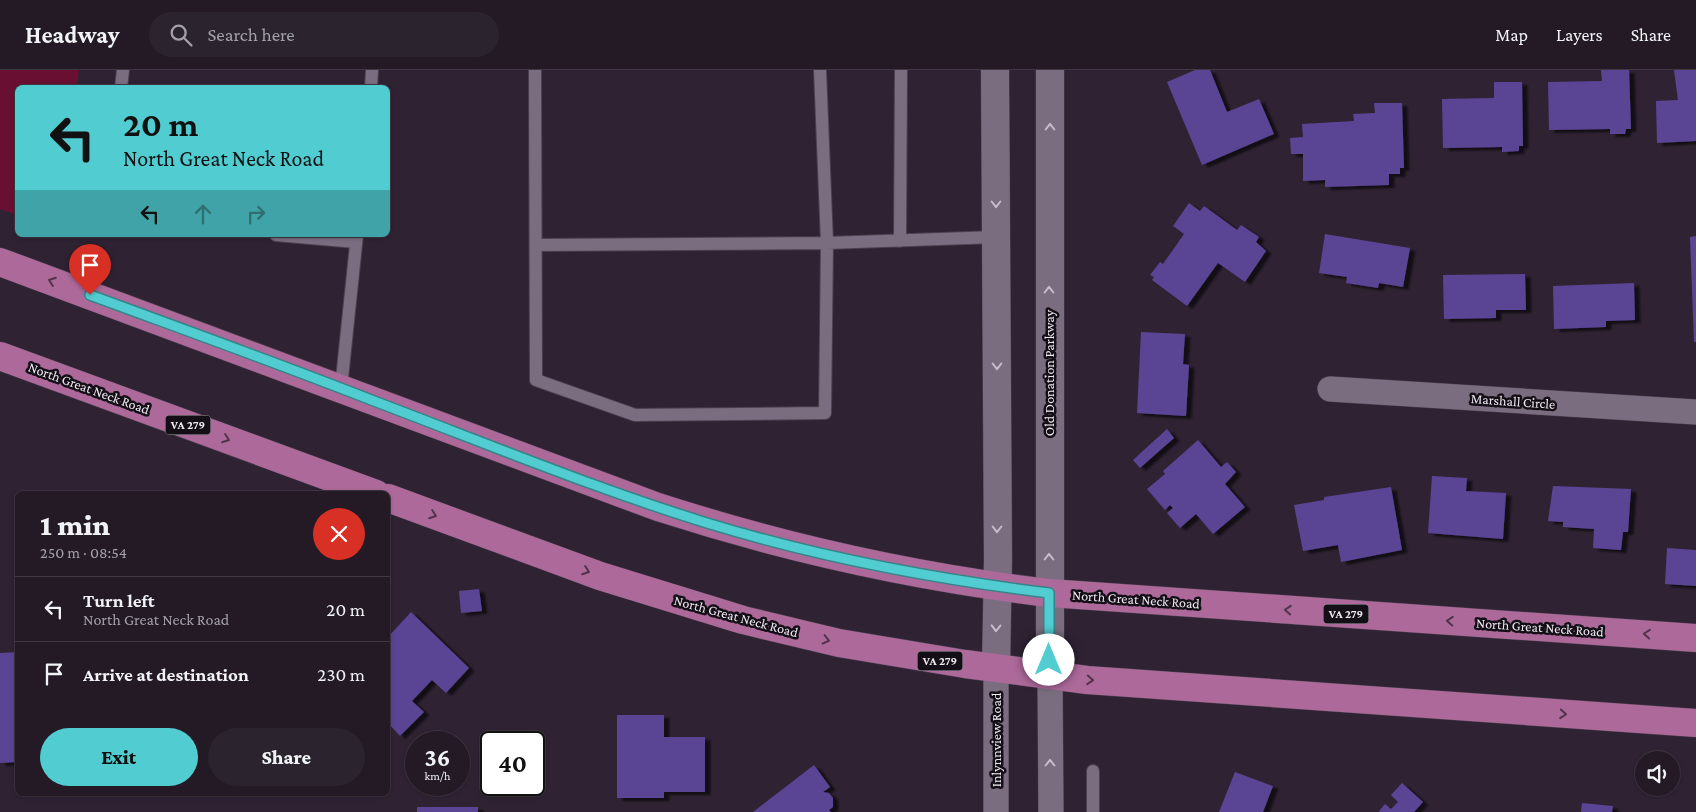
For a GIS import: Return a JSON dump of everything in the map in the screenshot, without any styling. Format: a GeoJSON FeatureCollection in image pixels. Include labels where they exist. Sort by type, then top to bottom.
{"type":"FeatureCollection","features":[{"type":"Feature","properties":{"kind":"main road","name":"North Great Neck Road"},"geometry":{"type":"LineString","coordinates":[[0,262],[607,489],[709,524],[866,563],[954,580],[1049,593],[1696,638]]}},
{"type":"Feature","properties":{"kind":"main road","name":"North Great Neck Road"},"geometry":{"type":"LineString","coordinates":[[0,356],[368,491]]}},
{"type":"Feature","properties":{"kind":"main road","name":"North Great Neck Road"},"geometry":{"type":"LineString","coordinates":[[390,499],[600,576],[743,620],[840,643],[1050,676],[1696,724]]}},
{"type":"Feature","properties":{"kind":"street"},"geometry":{"type":"LineString","coordinates":[[995,70],[996,669]]}},
{"type":"Feature","properties":{"kind":"street","name":"Old Donation Parkway"},"geometry":{"type":"LineString","coordinates":[[1050,70],[1050,676]]}},
{"type":"Feature","properties":{"kind":"street","name":"Marshall Circle"},"geometry":{"type":"LineString","coordinates":[[1330,390],[1696,412]]}},
{"type":"Feature","properties":{"kind":"street","name":"Inlynnview Road"},"geometry":{"type":"LineString","coordinates":[[996,669],[996,812]]}},
{"type":"Feature","properties":{"kind":"street"},"geometry":{"type":"LineString","coordinates":[[1050,676],[1050,812]]}},
{"type":"Feature","properties":{"kind":"lane"},"geometry":{"type":"LineString","coordinates":[[121,85],[123,70]]}},
{"type":"Feature","properties":{"kind":"lane"},"geometry":{"type":"LineString","coordinates":[[371,85],[372,70]]}},
{"type":"Feature","properties":{"kind":"lane"},"geometry":{"type":"LineString","coordinates":[[535,70],[536,380],[635,415],[825,413],[827,243],[820,70]]}},
{"type":"Feature","properties":{"kind":"lane"},"geometry":{"type":"LineString","coordinates":[[900,241],[901,70]]}},
{"type":"Feature","properties":{"kind":"lane"},"geometry":{"type":"LineString","coordinates":[[329,237],[356,238],[341,388]]}},
{"type":"Feature","properties":{"kind":"lane"},"geometry":{"type":"LineString","coordinates":[[536,245],[827,243],[996,237]]}},
{"type":"Feature","properties":{"kind":"lane"},"geometry":{"type":"LineString","coordinates":[[1093,771],[1093,812]]}},
{"type":"Feature","properties":{"kind":"shaded area"},"geometry":{"type":"Polygon","coordinates":[[[0,70],[79,70],[77,85],[15,85],[15,214],[0,209],[0,70]]]}},
{"type":"Feature","properties":{"kind":"building"},"geometry":{"type":"Polygon","coordinates":[[[1195,70],[1210,70],[1227,112],[1259,99],[1274,134],[1202,165],[1167,82],[1195,70]]]}},
{"type":"Feature","properties":{"kind":"building"},"geometry":{"type":"Polygon","coordinates":[[[1601,70],[1629,70],[1631,129],[1626,129],[1625,134],[1610,134],[1610,129],[1549,130],[1548,82],[1602,81],[1601,70]]]}},
{"type":"Feature","properties":{"kind":"building"},"geometry":{"type":"Polygon","coordinates":[[[1674,70],[1696,70],[1696,141],[1657,143],[1656,101],[1678,100],[1674,70]]]}},
{"type":"Feature","properties":{"kind":"building"},"geometry":{"type":"Polygon","coordinates":[[[1494,82],[1522,82],[1523,146],[1519,146],[1519,151],[1502,152],[1502,147],[1443,148],[1442,99],[1494,98],[1494,82]]]}},
{"type":"Feature","properties":{"kind":"building"},"geometry":{"type":"Polygon","coordinates":[[[1374,103],[1402,103],[1404,168],[1400,168],[1400,174],[1389,174],[1389,185],[1325,187],[1325,180],[1303,181],[1303,154],[1291,154],[1290,138],[1303,137],[1302,124],[1354,121],[1353,114],[1375,113],[1374,103]]]}},
{"type":"Feature","properties":{"kind":"building"},"geometry":{"type":"Polygon","coordinates":[[[1189,203],[1200,211],[1204,206],[1237,230],[1241,225],[1259,237],[1256,242],[1266,251],[1245,282],[1218,263],[1187,306],[1152,280],[1154,277],[1150,275],[1160,262],[1163,264],[1184,234],[1173,226],[1189,203]]]}},
{"type":"Feature","properties":{"kind":"building"},"geometry":{"type":"Polygon","coordinates":[[[1325,234],[1410,248],[1403,287],[1379,283],[1378,288],[1346,283],[1347,277],[1319,273],[1325,234]]]}},
{"type":"Feature","properties":{"kind":"building"},"geometry":{"type":"Polygon","coordinates":[[[1696,236],[1696,342],[1694,342],[1690,237],[1696,236]]]}},
{"type":"Feature","properties":{"kind":"building"},"geometry":{"type":"Polygon","coordinates":[[[1525,274],[1526,310],[1496,310],[1496,318],[1444,319],[1443,275],[1525,274]]]}},
{"type":"Feature","properties":{"kind":"building"},"geometry":{"type":"Polygon","coordinates":[[[1634,283],[1635,320],[1606,321],[1606,327],[1554,329],[1553,286],[1634,283]]]}},
{"type":"Feature","properties":{"kind":"building"},"geometry":{"type":"Polygon","coordinates":[[[1141,332],[1185,334],[1183,364],[1189,365],[1186,416],[1137,413],[1141,332]]]}},
{"type":"Feature","properties":{"kind":"building"},"geometry":{"type":"Polygon","coordinates":[[[1167,429],[1174,438],[1140,468],[1133,460],[1167,429]]]}},
{"type":"Feature","properties":{"kind":"building"},"geometry":{"type":"Polygon","coordinates":[[[1198,440],[1221,467],[1227,462],[1236,472],[1225,484],[1245,507],[1213,534],[1196,514],[1180,528],[1167,513],[1173,508],[1170,505],[1165,510],[1147,489],[1165,474],[1163,471],[1198,440]]]}},
{"type":"Feature","properties":{"kind":"building"},"geometry":{"type":"Polygon","coordinates":[[[1432,476],[1467,478],[1466,491],[1506,493],[1503,539],[1428,533],[1432,476]]]}},
{"type":"Feature","properties":{"kind":"building"},"geometry":{"type":"Polygon","coordinates":[[[1553,486],[1631,489],[1628,532],[1623,532],[1621,550],[1593,548],[1594,529],[1563,527],[1563,522],[1548,521],[1553,486]]]}},
{"type":"Feature","properties":{"kind":"building"},"geometry":{"type":"Polygon","coordinates":[[[1391,487],[1402,550],[1341,562],[1338,545],[1303,551],[1294,505],[1324,500],[1324,497],[1391,487]]]}},
{"type":"Feature","properties":{"kind":"building"},"geometry":{"type":"Polygon","coordinates":[[[1667,548],[1696,550],[1696,586],[1665,584],[1667,548]]]}},
{"type":"Feature","properties":{"kind":"building"},"geometry":{"type":"Polygon","coordinates":[[[479,589],[482,611],[461,613],[459,591],[479,589]]]}},
{"type":"Feature","properties":{"kind":"building"},"geometry":{"type":"Polygon","coordinates":[[[411,612],[469,668],[446,693],[432,680],[412,701],[424,712],[400,736],[390,725],[390,635],[411,612]]]}},
{"type":"Feature","properties":{"kind":"building"},"geometry":{"type":"Polygon","coordinates":[[[15,652],[15,762],[0,763],[0,653],[15,652]]]}},
{"type":"Feature","properties":{"kind":"building"},"geometry":{"type":"Polygon","coordinates":[[[617,715],[664,715],[664,737],[705,737],[705,792],[664,792],[664,798],[617,798],[617,715]]]}},
{"type":"Feature","properties":{"kind":"building"},"geometry":{"type":"Polygon","coordinates":[[[814,765],[830,787],[823,792],[829,793],[833,798],[833,807],[829,810],[831,812],[753,812],[814,765]]]}},
{"type":"Feature","properties":{"kind":"building"},"geometry":{"type":"Polygon","coordinates":[[[1235,772],[1273,786],[1263,812],[1219,812],[1235,772]]]}},
{"type":"Feature","properties":{"kind":"building"},"geometry":{"type":"Polygon","coordinates":[[[1402,783],[1423,802],[1414,812],[1380,812],[1385,804],[1391,809],[1398,802],[1391,795],[1402,783]]]}},
{"type":"Feature","properties":{"kind":"building"},"geometry":{"type":"Polygon","coordinates":[[[1582,803],[1613,806],[1612,812],[1581,812],[1582,803]]]}},
{"type":"Feature","properties":{"kind":"building"},"geometry":{"type":"Polygon","coordinates":[[[417,807],[478,807],[478,812],[417,812],[417,807]]]}},
{"type":"Feature","properties":{"kind":"route"},"geometry":{"type":"LineString","coordinates":[[90,295],[607,489],[709,524],[866,563],[954,580],[1049,593],[1049,660]]}}]}
